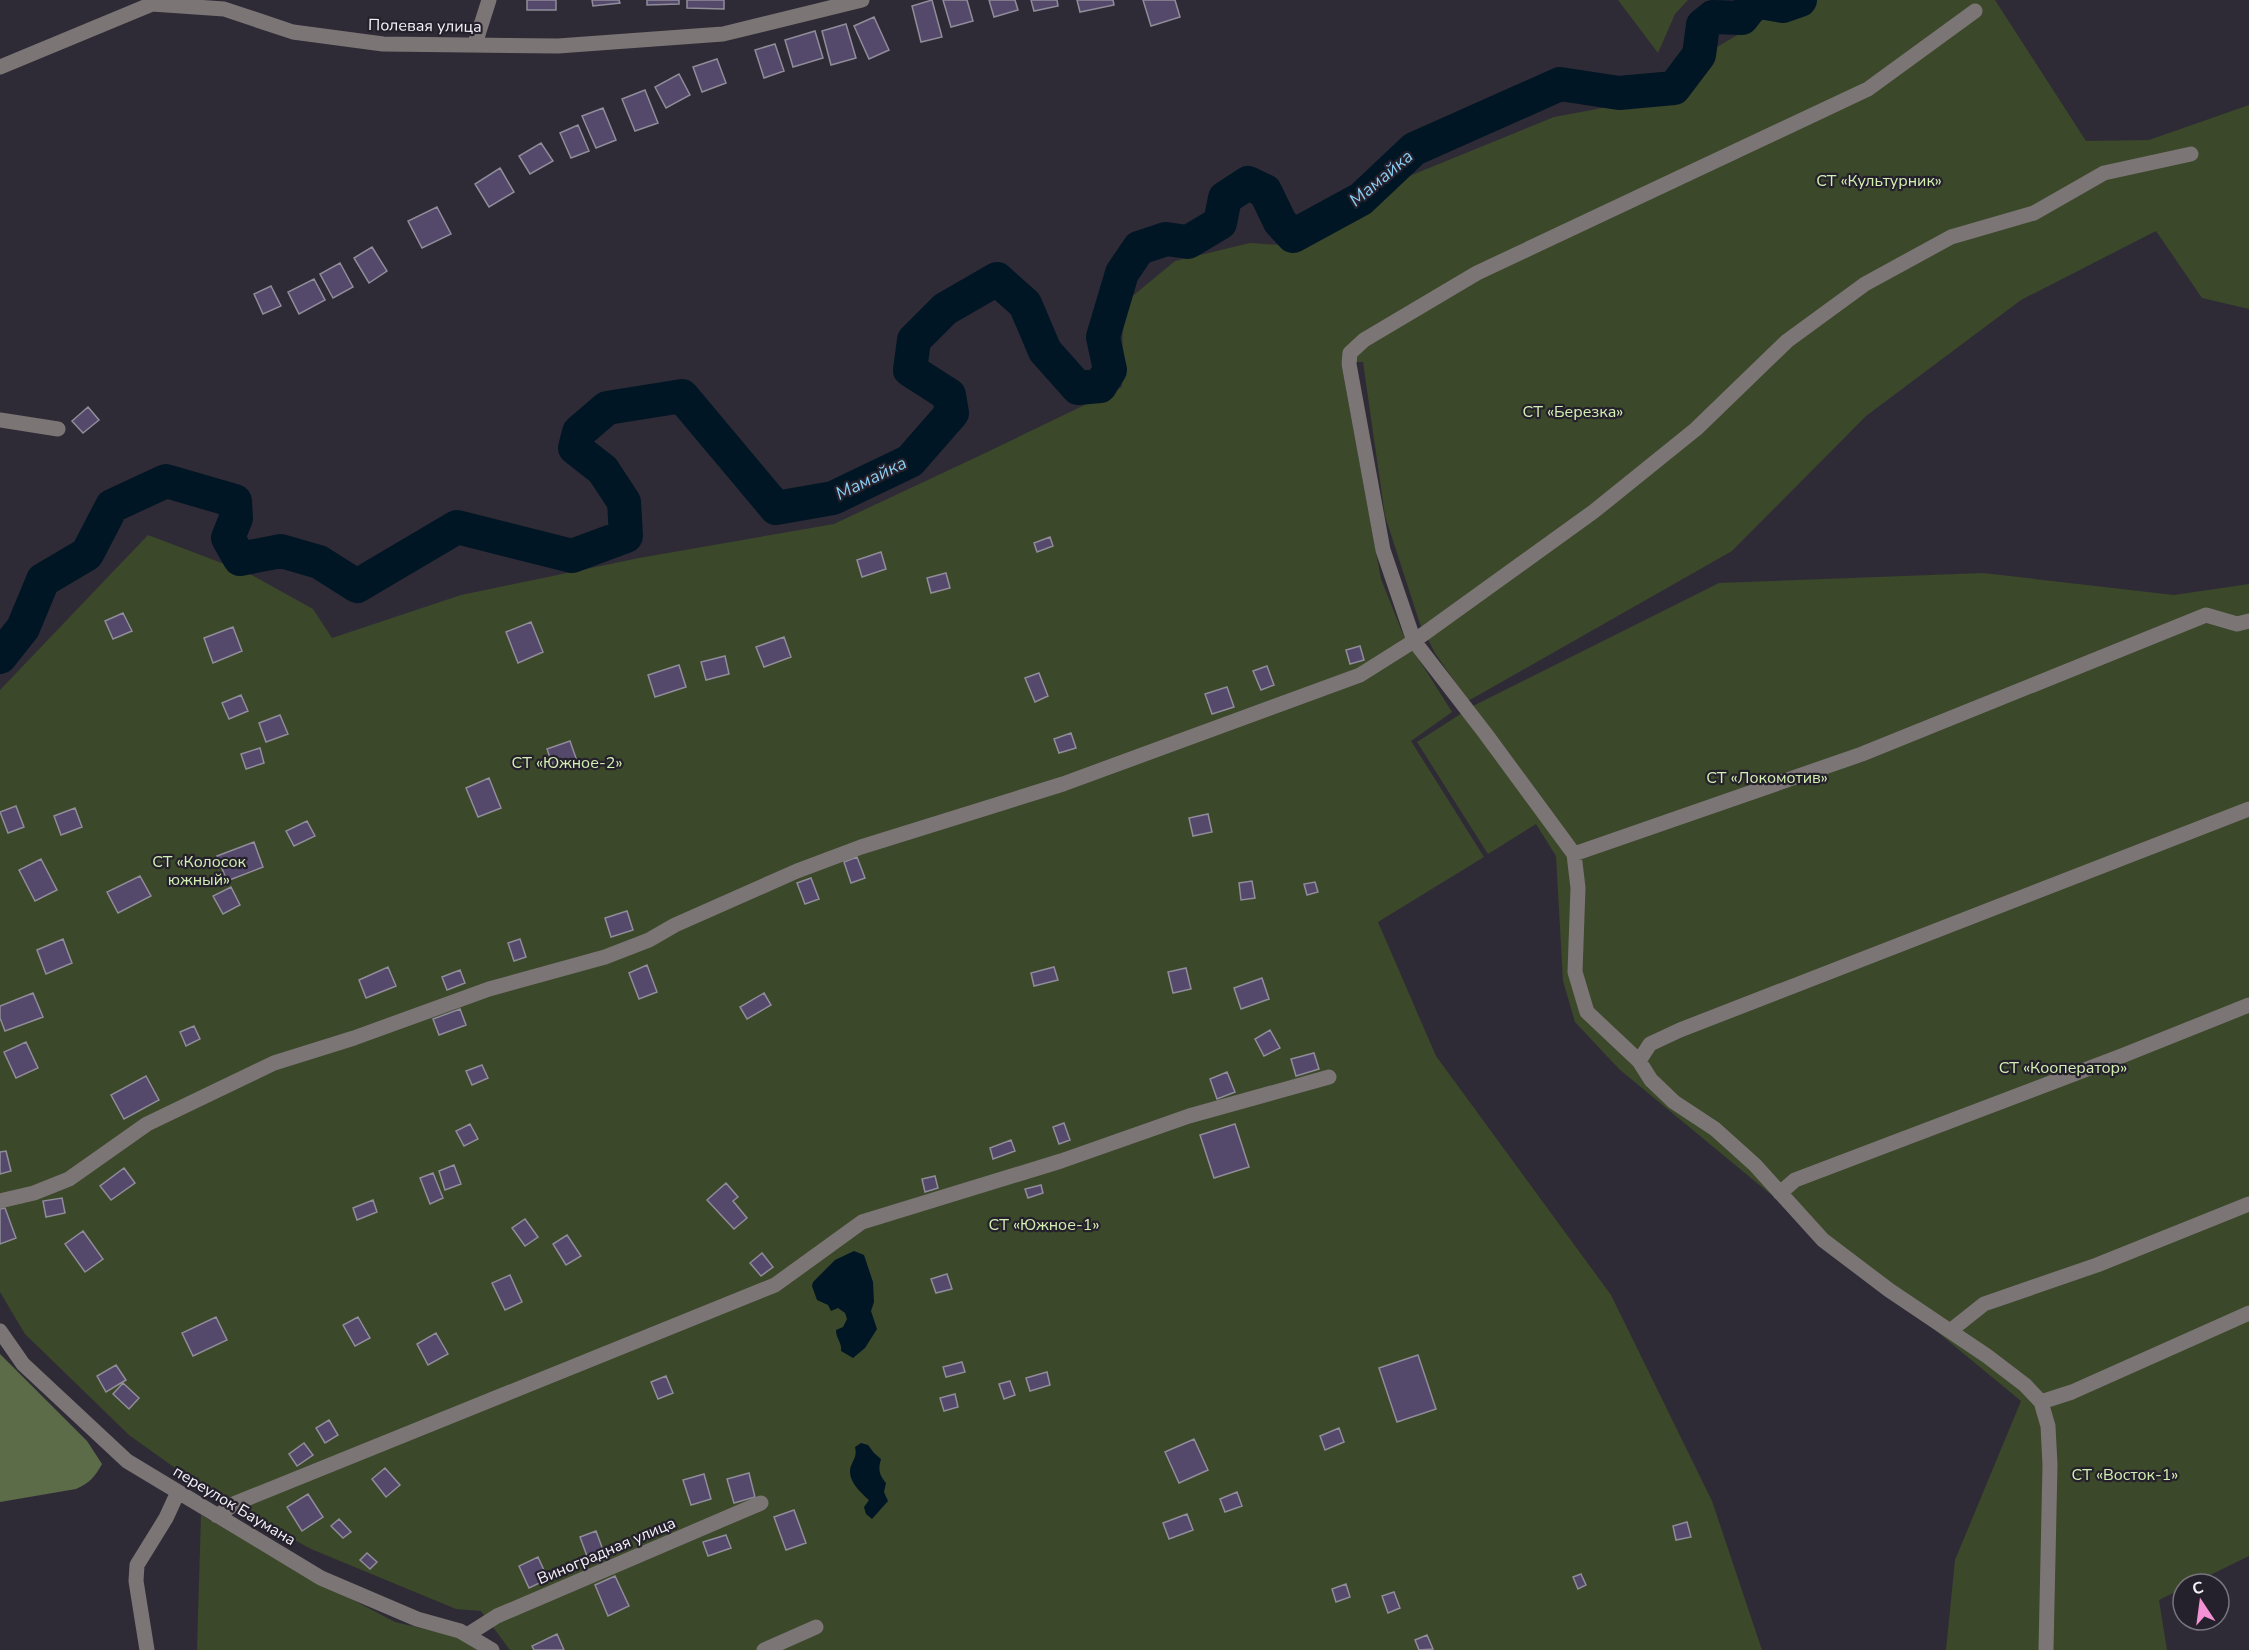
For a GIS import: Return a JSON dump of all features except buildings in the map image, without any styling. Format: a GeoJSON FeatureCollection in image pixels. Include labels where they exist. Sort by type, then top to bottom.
{"type":"FeatureCollection","features":[{"type":"Feature","properties":{"kind":"street"},"geometry":{"type":"LineString","coordinates":[[475,44],[489,0]]}},
{"type":"Feature","properties":{"kind":"street","name":"Полевая улица"},"geometry":{"type":"LineString","coordinates":[[0,67],[152,2],[220,4],[293,32],[382,44],[558,46],[723,34],[862,0]]}},
{"type":"Feature","properties":{"kind":"street"},"geometry":{"type":"LineString","coordinates":[[1975,11],[1868,89],[1477,273],[1364,340],[1350,353],[1349,364],[1383,550],[1414,641],[1574,854],[1578,888],[1575,972],[1587,1012],[1639,1062],[1652,1080],[1674,1102],[1715,1129],[1755,1165],[1823,1240],[1889,1290],[2025,1385],[2042,1402],[2048,1426],[2050,1465],[2046,1650]]}},
{"type":"Feature","properties":{"kind":"street"},"geometry":{"type":"LineString","coordinates":[[0,1201],[34,1193],[69,1179],[147,1124],[274,1064],[354,1038],[489,989],[605,957],[649,940],[675,925],[819,863],[861,847],[1063,784],[1360,675],[1414,641],[1593,512],[1696,429],[1787,341],[1865,284],[1951,237],[2034,213],[2104,172],[2191,154]]}},
{"type":"Feature","properties":{"kind":"street"},"geometry":{"type":"LineString","coordinates":[[0,420],[58,429]]}},
{"type":"Feature","properties":{"kind":"street"},"geometry":{"type":"LineString","coordinates":[[1574,854],[1862,754],[2206,615],[2237,624],[2249,621]]}},
{"type":"Feature","properties":{"kind":"street"},"geometry":{"type":"LineString","coordinates":[[1639,1062],[1650,1044],[1680,1030],[2249,808]]}},
{"type":"Feature","properties":{"kind":"street"},"geometry":{"type":"LineString","coordinates":[[1780,1192],[1795,1180],[2249,1005]]}},
{"type":"Feature","properties":{"kind":"street"},"geometry":{"type":"LineString","coordinates":[[217,1516],[236,1503],[775,1285],[862,1222],[1061,1161],[1189,1116],[1329,1077]]}},
{"type":"Feature","properties":{"kind":"street"},"geometry":{"type":"LineString","coordinates":[[1950,1331],[1984,1304],[2097,1265],[2249,1204]]}},
{"type":"Feature","properties":{"kind":"street"},"geometry":{"type":"LineString","coordinates":[[2042,1402],[2072,1392],[2249,1313]]}},
{"type":"Feature","properties":{"kind":"street","name":"переулок Баумана"},"geometry":{"type":"LineString","coordinates":[[0,1331],[23,1364],[127,1461],[321,1578],[417,1619],[467,1635],[492,1650]]}},
{"type":"Feature","properties":{"kind":"street"},"geometry":{"type":"LineString","coordinates":[[147,1650],[136,1581],[137,1565],[166,1518],[178,1492]]}},
{"type":"Feature","properties":{"kind":"street","name":"Виноградная улица"},"geometry":{"type":"LineString","coordinates":[[467,1635],[497,1616],[761,1503]]}},
{"type":"Feature","properties":{"kind":"street"},"geometry":{"type":"LineString","coordinates":[[764,1650],[816,1627]]}},
{"type":"Feature","properties":{"kind":"green space"},"geometry":{"type":"Polygon","coordinates":[[[1618,0],[1688,0],[1675,14],[1658,53],[1618,0]]]}},
{"type":"Feature","properties":{"kind":"green space"},"geometry":{"type":"Polygon","coordinates":[[[1797,0],[1995,0],[2086,141],[2149,140],[2249,105],[2249,309],[2202,298],[2156,231],[2021,300],[1866,416],[1732,551],[1468,701],[1435,653],[1420,624],[1385,516],[1363,362],[1341,362],[1381,579],[1403,634],[1452,712],[1411,741],[1484,857],[1378,922],[1436,1056],[1611,1295],[1712,1501],[1762,1650],[510,1650],[481,1611],[456,1609],[311,1549],[214,1496],[129,1435],[25,1334],[0,1292],[0,690],[148,535],[248,573],[313,609],[332,638],[461,595],[639,558],[834,524],[1122,387],[1123,304],[1175,261],[1250,243],[1297,246],[1402,179],[1554,117],[1672,95],[1717,47],[1797,0]]]}},
{"type":"Feature","properties":{"kind":"green space"},"geometry":{"type":"Polygon","coordinates":[[[1983,573],[2174,595],[2249,584],[2249,1556],[2216,1572],[2171,1572],[2171,1594],[2159,1600],[2167,1650],[1946,1650],[1955,1560],[2021,1401],[1619,1069],[1575,1022],[1563,981],[1556,856],[1536,824],[1488,854],[1417,742],[1473,706],[1719,583],[1983,573]]]}},
{"type":"Feature","properties":{"kind":"green space"},"geometry":{"type":"Polygon","coordinates":[[[0,1354],[87,1441],[102,1464],[85,1484],[76,1489],[0,1502],[0,1354]]]}},
{"type":"Feature","properties":{"kind":"green space"},"geometry":{"type":"Polygon","coordinates":[[[201,1515],[294,1569],[395,1622],[458,1637],[477,1650],[197,1650],[201,1515]]]}},
{"type":"Feature","properties":{"kind":"water"},"geometry":{"type":"Polygon","coordinates":[[[854,1251],[864,1255],[873,1282],[874,1302],[871,1311],[877,1329],[865,1348],[853,1358],[841,1351],[836,1333],[836,1330],[843,1327],[847,1319],[845,1313],[838,1308],[831,1311],[828,1305],[817,1300],[812,1286],[813,1282],[835,1260],[854,1251]]]}},
{"type":"Feature","properties":{"kind":"water"},"geometry":{"type":"Polygon","coordinates":[[[861,1443],[868,1445],[881,1459],[880,1472],[886,1483],[884,1492],[888,1501],[872,1519],[866,1514],[864,1507],[869,1500],[850,1476],[855,1447],[861,1443]]]}},
{"type":"Feature","properties":{"kind":"waterway","name":"Мамайка"},"geometry":{"type":"LineString","coordinates":[[0,657],[23,628],[43,580],[87,554],[112,506],[166,481],[235,501],[236,518],[228,538],[240,559],[281,551],[319,562],[357,586],[457,527],[572,556],[626,536],[624,502],[603,470],[575,448],[579,432],[607,408],[682,396],[776,508],[833,498],[910,461],[952,413],[949,395],[910,370],[914,340],[945,309],[997,279],[1025,304],[1045,351],[1078,388],[1100,386],[1110,370],[1103,337],[1122,273],[1139,248],[1166,239],[1188,242],[1220,223],[1225,198],[1248,183],[1265,191],[1280,222],[1293,236],[1361,199],[1414,149],[1560,84],[1619,93],[1674,88],[1699,55],[1703,25],[1713,17],[1742,18],[1755,1],[1783,6],[1800,0]]}},
{"type":"Feature","properties":{"kind":"park label","name":"СТ «Культурник»"},"geometry":{"type":"Point","coordinates":[1879,180]}},
{"type":"Feature","properties":{"kind":"park label","name":"СТ «Березка»"},"geometry":{"type":"Point","coordinates":[1573,411]}},
{"type":"Feature","properties":{"kind":"park label","name":"СТ «Южное-2»"},"geometry":{"type":"Point","coordinates":[567,762]}},
{"type":"Feature","properties":{"kind":"park label","name":"СТ «Локомотив»"},"geometry":{"type":"Point","coordinates":[1767,777]}},
{"type":"Feature","properties":{"kind":"park label","name":"СТ «Колосок южный»"},"geometry":{"type":"Point","coordinates":[199,870]}},
{"type":"Feature","properties":{"kind":"park label","name":"СТ «Кооператор»"},"geometry":{"type":"Point","coordinates":[2063,1067]}},
{"type":"Feature","properties":{"kind":"park label","name":"СТ «Южное-1»"},"geometry":{"type":"Point","coordinates":[1044,1224]}},
{"type":"Feature","properties":{"kind":"park label","name":"СТ «Восток-1»"},"geometry":{"type":"Point","coordinates":[2125,1474]}}]}
